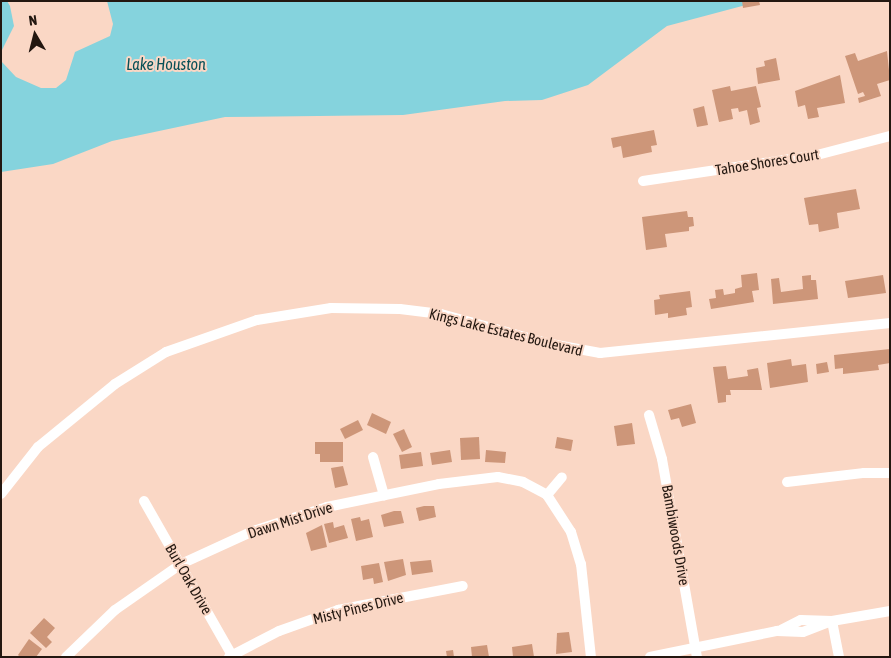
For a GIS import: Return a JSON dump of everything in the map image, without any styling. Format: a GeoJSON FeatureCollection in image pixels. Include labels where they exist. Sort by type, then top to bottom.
{"type":"FeatureCollection","features":[{"type":"Feature","properties":{"kind":"street","name":"Tahoe Shores Court"},"geometry":{"type":"LineString","coordinates":[[643,181],[817,155],[890,136]]}},
{"type":"Feature","properties":{"kind":"street","name":"Kings Lake Estates Boulevard"},"geometry":{"type":"LineString","coordinates":[[1,494],[38,448],[114,384],[166,352],[257,320],[331,308],[400,309],[450,316],[551,344],[600,353],[890,323]]}},
{"type":"Feature","properties":{"kind":"street","name":"Bambiwoods Drive"},"geometry":{"type":"LineString","coordinates":[[649,415],[662,459],[696,652]]}},
{"type":"Feature","properties":{"kind":"street"},"geometry":{"type":"LineString","coordinates":[[373,457],[384,495]]}},
{"type":"Feature","properties":{"kind":"street"},"geometry":{"type":"LineString","coordinates":[[787,482],[864,473],[890,473]]}},
{"type":"Feature","properties":{"kind":"street","name":"Dawn Mist Drive"},"geometry":{"type":"LineString","coordinates":[[66,657],[115,610],[181,564],[276,522],[384,495],[498,477],[523,482],[547,495]]}},
{"type":"Feature","properties":{"kind":"street"},"geometry":{"type":"LineString","coordinates":[[562,477],[547,495],[576,546],[584,582],[591,657]]}},
{"type":"Feature","properties":{"kind":"street","name":"Burl Oak Drive"},"geometry":{"type":"LineString","coordinates":[[144,502],[181,564],[231,656]]}},
{"type":"Feature","properties":{"kind":"street","name":"Misty Pines Drive"},"geometry":{"type":"LineString","coordinates":[[231,656],[279,631],[338,610],[463,586]]}},
{"type":"Feature","properties":{"kind":"street"},"geometry":{"type":"LineString","coordinates":[[650,657],[696,652],[777,631],[803,632],[832,621],[890,611]]}},
{"type":"Feature","properties":{"kind":"street"},"geometry":{"type":"LineString","coordinates":[[832,621],[839,657]]}},
{"type":"Feature","properties":{"kind":"water"},"geometry":{"type":"Polygon","coordinates":[[[1,1],[7,1],[10,6],[14,26],[1,52],[1,1]]]}},
{"type":"Feature","properties":{"kind":"water","name":"Lake Houston"},"geometry":{"type":"Polygon","coordinates":[[[107,1],[761,1],[667,26],[588,85],[542,100],[505,101],[403,115],[225,117],[112,141],[53,164],[1,172],[1,61],[16,77],[41,88],[56,88],[66,80],[75,52],[110,36],[113,24],[107,1]]]}},
{"type":"Feature","properties":{"kind":"building"},"geometry":{"type":"Polygon","coordinates":[[[742,1],[759,1],[760,5],[743,8],[742,1]]]}},
{"type":"Feature","properties":{"kind":"building"},"geometry":{"type":"Polygon","coordinates":[[[887,51],[890,80],[877,84],[881,96],[859,103],[858,98],[865,96],[863,92],[858,94],[845,56],[855,53],[858,61],[887,51]]]}},
{"type":"Feature","properties":{"kind":"building"},"geometry":{"type":"Polygon","coordinates":[[[776,58],[780,80],[758,84],[756,68],[765,66],[764,61],[776,58]]]}},
{"type":"Feature","properties":{"kind":"building"},"geometry":{"type":"Polygon","coordinates":[[[840,75],[845,103],[817,108],[819,117],[808,119],[805,105],[798,107],[795,91],[840,75]]]}},
{"type":"Feature","properties":{"kind":"building"},"geometry":{"type":"Polygon","coordinates":[[[730,86],[731,91],[756,86],[761,107],[757,108],[760,122],[750,125],[747,110],[739,112],[738,108],[731,109],[733,119],[719,122],[712,90],[730,86]]]}},
{"type":"Feature","properties":{"kind":"building"},"geometry":{"type":"Polygon","coordinates":[[[704,106],[708,125],[697,127],[693,109],[704,106]]]}},
{"type":"Feature","properties":{"kind":"building"},"geometry":{"type":"Polygon","coordinates":[[[654,130],[657,145],[651,146],[652,152],[623,158],[621,146],[613,148],[611,138],[654,130]]]}},
{"type":"Feature","properties":{"kind":"building"},"geometry":{"type":"Polygon","coordinates":[[[856,189],[860,209],[837,213],[839,228],[819,232],[818,224],[809,225],[804,198],[856,189]]]}},
{"type":"Feature","properties":{"kind":"building"},"geometry":{"type":"Polygon","coordinates":[[[687,211],[688,217],[693,217],[694,226],[689,227],[689,231],[665,234],[667,247],[646,250],[642,217],[687,211]]]}},
{"type":"Feature","properties":{"kind":"building"},"geometry":{"type":"Polygon","coordinates":[[[757,273],[759,290],[752,291],[754,302],[711,309],[709,299],[716,298],[715,290],[723,289],[724,295],[735,293],[735,289],[742,287],[741,275],[757,273]]]}},
{"type":"Feature","properties":{"kind":"building"},"geometry":{"type":"Polygon","coordinates":[[[811,275],[811,280],[816,280],[818,299],[773,304],[771,279],[779,278],[781,292],[803,289],[802,276],[811,275]]]}},
{"type":"Feature","properties":{"kind":"building"},"geometry":{"type":"Polygon","coordinates":[[[883,275],[886,293],[848,298],[845,281],[883,275]]]}},
{"type":"Feature","properties":{"kind":"building"},"geometry":{"type":"Polygon","coordinates":[[[690,291],[692,307],[686,308],[687,315],[668,318],[668,313],[655,315],[654,300],[660,299],[659,295],[690,291]]]}},
{"type":"Feature","properties":{"kind":"building"},"geometry":{"type":"Polygon","coordinates":[[[890,349],[890,363],[878,365],[879,370],[843,374],[843,368],[835,369],[834,355],[890,349]]]}},
{"type":"Feature","properties":{"kind":"building"},"geometry":{"type":"Polygon","coordinates":[[[791,359],[792,366],[806,364],[808,382],[770,388],[767,363],[791,359]]]}},
{"type":"Feature","properties":{"kind":"building"},"geometry":{"type":"Polygon","coordinates":[[[827,362],[829,372],[817,374],[816,364],[827,362]]]}},
{"type":"Feature","properties":{"kind":"building"},"geometry":{"type":"Polygon","coordinates":[[[726,366],[728,379],[748,376],[747,370],[758,368],[762,390],[730,390],[731,395],[726,395],[726,402],[718,403],[713,367],[726,366]]]}},
{"type":"Feature","properties":{"kind":"building"},"geometry":{"type":"Polygon","coordinates":[[[691,404],[696,423],[682,427],[679,418],[671,420],[668,410],[691,404]]]}},
{"type":"Feature","properties":{"kind":"building"},"geometry":{"type":"Polygon","coordinates":[[[372,413],[391,422],[386,434],[367,425],[372,413]]]}},
{"type":"Feature","properties":{"kind":"building"},"geometry":{"type":"Polygon","coordinates":[[[358,420],[363,430],[345,439],[340,429],[358,420]]]}},
{"type":"Feature","properties":{"kind":"building"},"geometry":{"type":"Polygon","coordinates":[[[632,423],[635,444],[617,446],[614,426],[632,423]]]}},
{"type":"Feature","properties":{"kind":"building"},"geometry":{"type":"Polygon","coordinates":[[[404,429],[412,447],[402,452],[393,434],[404,429]]]}},
{"type":"Feature","properties":{"kind":"building"},"geometry":{"type":"Polygon","coordinates":[[[479,437],[480,459],[461,460],[460,438],[479,437]]]}},
{"type":"Feature","properties":{"kind":"building"},"geometry":{"type":"Polygon","coordinates":[[[557,437],[573,440],[571,451],[555,448],[557,437]]]}},
{"type":"Feature","properties":{"kind":"building"},"geometry":{"type":"Polygon","coordinates":[[[315,442],[343,442],[343,462],[320,462],[320,454],[315,454],[315,442]]]}},
{"type":"Feature","properties":{"kind":"building"},"geometry":{"type":"Polygon","coordinates":[[[450,450],[452,462],[432,465],[430,453],[450,450]]]}},
{"type":"Feature","properties":{"kind":"building"},"geometry":{"type":"Polygon","coordinates":[[[486,450],[506,452],[505,463],[485,462],[486,450]]]}},
{"type":"Feature","properties":{"kind":"building"},"geometry":{"type":"Polygon","coordinates":[[[421,452],[423,466],[401,469],[399,455],[421,452]]]}},
{"type":"Feature","properties":{"kind":"building"},"geometry":{"type":"Polygon","coordinates":[[[343,466],[348,485],[335,488],[331,468],[343,466]]]}},
{"type":"Feature","properties":{"kind":"building"},"geometry":{"type":"Polygon","coordinates":[[[434,506],[436,517],[419,521],[416,508],[434,506]]]}},
{"type":"Feature","properties":{"kind":"building"},"geometry":{"type":"Polygon","coordinates":[[[401,511],[404,523],[384,527],[381,515],[401,511]]]}},
{"type":"Feature","properties":{"kind":"building"},"geometry":{"type":"Polygon","coordinates":[[[360,517],[361,521],[369,519],[373,537],[356,541],[351,519],[360,517]]]}},
{"type":"Feature","properties":{"kind":"building"},"geometry":{"type":"Polygon","coordinates":[[[333,522],[334,528],[344,525],[348,538],[329,543],[324,524],[333,522]]]}},
{"type":"Feature","properties":{"kind":"building"},"geometry":{"type":"Polygon","coordinates":[[[322,525],[327,547],[311,551],[306,533],[322,525]]]}},
{"type":"Feature","properties":{"kind":"building"},"geometry":{"type":"Polygon","coordinates":[[[403,559],[406,575],[388,581],[384,562],[403,559]]]}},
{"type":"Feature","properties":{"kind":"building"},"geometry":{"type":"Polygon","coordinates":[[[431,560],[433,572],[412,575],[410,562],[431,560]]]}},
{"type":"Feature","properties":{"kind":"building"},"geometry":{"type":"Polygon","coordinates":[[[379,563],[383,582],[374,584],[373,578],[363,580],[361,566],[379,563]]]}},
{"type":"Feature","properties":{"kind":"building"},"geometry":{"type":"Polygon","coordinates":[[[44,618],[55,628],[47,637],[52,642],[46,648],[30,633],[44,618]]]}},
{"type":"Feature","properties":{"kind":"building"},"geometry":{"type":"Polygon","coordinates":[[[569,632],[572,652],[556,654],[557,633],[569,632]]]}},
{"type":"Feature","properties":{"kind":"building"},"geometry":{"type":"Polygon","coordinates":[[[29,639],[42,649],[36,657],[20,657],[18,655],[29,639]]]}},
{"type":"Feature","properties":{"kind":"building"},"geometry":{"type":"Polygon","coordinates":[[[532,644],[534,657],[513,657],[512,647],[532,644]]]}},
{"type":"Feature","properties":{"kind":"building"},"geometry":{"type":"Polygon","coordinates":[[[487,645],[489,657],[472,657],[471,647],[487,645]]]}},
{"type":"Feature","properties":{"kind":"building"},"geometry":{"type":"Polygon","coordinates":[[[453,650],[454,657],[447,657],[446,651],[453,650]]]}}]}
